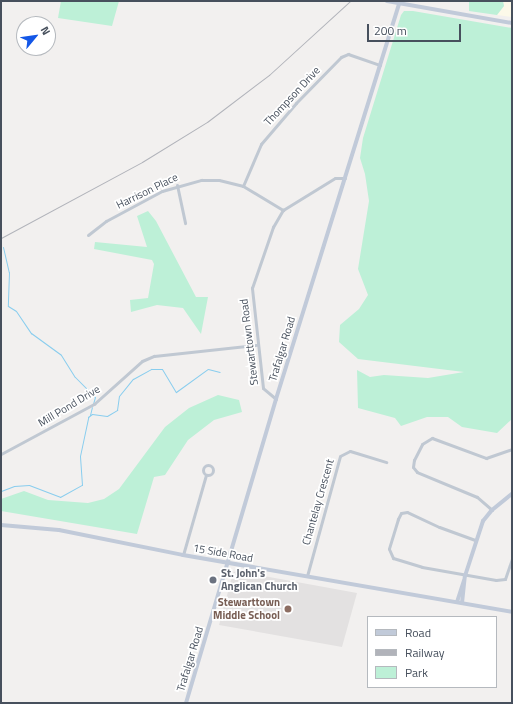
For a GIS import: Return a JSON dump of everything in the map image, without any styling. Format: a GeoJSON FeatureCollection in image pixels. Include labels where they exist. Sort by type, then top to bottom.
{"type":"FeatureCollection","features":[{"type":"Feature","properties":{"kind":"main road"},"geometry":{"type":"LineString","coordinates":[[387,1],[400,2],[512,23]]}},
{"type":"Feature","properties":{"kind":"main road","name":"Trafalgar Road"},"geometry":{"type":"LineString","coordinates":[[186,703],[229,563],[276,398],[400,2]]}},
{"type":"Feature","properties":{"kind":"main road"},"geometry":{"type":"LineString","coordinates":[[462,603],[465,576],[475,540],[492,510],[512,494]]}},
{"type":"Feature","properties":{"kind":"main road","name":"15 Side Road"},"geometry":{"type":"LineString","coordinates":[[1,525],[59,530],[183,555],[512,612]]}},
{"type":"Feature","properties":{"kind":"main road"},"geometry":{"type":"LineString","coordinates":[[457,602],[464,581]]}},
{"type":"Feature","properties":{"kind":"street","name":"Thompson Drive"},"geometry":{"type":"LineString","coordinates":[[244,186],[261,144],[296,103],[341,57],[348,54],[380,65]]}},
{"type":"Feature","properties":{"kind":"street"},"geometry":{"type":"LineString","coordinates":[[283,210],[335,178],[345,178]]}},
{"type":"Feature","properties":{"kind":"street","name":"Harrison Place"},"geometry":{"type":"LineString","coordinates":[[88,235],[106,221],[177,185],[201,180],[219,180],[244,186],[283,210]]}},
{"type":"Feature","properties":{"kind":"street"},"geometry":{"type":"LineString","coordinates":[[177,185],[185,223]]}},
{"type":"Feature","properties":{"kind":"street","name":"Stewarttown Road"},"geometry":{"type":"LineString","coordinates":[[276,398],[263,388],[256,345],[252,288],[268,240],[283,210]]}},
{"type":"Feature","properties":{"kind":"street","name":"Mill Pond Drive"},"geometry":{"type":"LineString","coordinates":[[1,454],[94,404],[142,361],[154,356],[256,345]]}},
{"type":"Feature","properties":{"kind":"street"},"geometry":{"type":"LineString","coordinates":[[492,510],[475,496],[451,488],[415,470],[414,460],[422,444],[432,438],[486,458],[512,449]]}},
{"type":"Feature","properties":{"kind":"street","name":"Chantelay Crescent"},"geometry":{"type":"LineString","coordinates":[[307,576],[340,456],[350,451],[386,462]]}},
{"type":"Feature","properties":{"kind":"street"},"geometry":{"type":"LineString","coordinates":[[183,555],[206,475]]}},
{"type":"Feature","properties":{"kind":"street"},"geometry":{"type":"LineString","coordinates":[[475,540],[439,527],[407,512],[401,513],[398,519],[389,549],[393,558],[465,576],[505,579],[512,559]]}},
{"type":"Feature","properties":{"kind":"shaded area"},"geometry":{"type":"Polygon","coordinates":[[[503,1],[512,1],[512,17],[497,15],[504,6],[503,1]]]}},
{"type":"Feature","properties":{"kind":"shaded area","name":"Stewarttown Middle School"},"geometry":{"type":"Polygon","coordinates":[[[236,571],[357,593],[342,647],[219,625],[233,573],[236,571]]]}},
{"type":"Feature","properties":{"kind":"green space"},"geometry":{"type":"Polygon","coordinates":[[[61,1],[119,1],[112,26],[58,18],[61,1]]]}},
{"type":"Feature","properties":{"kind":"green space"},"geometry":{"type":"Polygon","coordinates":[[[469,1],[503,1],[504,6],[497,15],[469,11],[469,1]]]}},
{"type":"Feature","properties":{"kind":"green space"},"geometry":{"type":"Polygon","coordinates":[[[404,11],[413,11],[512,28],[512,419],[497,433],[462,427],[448,417],[427,417],[401,426],[395,418],[358,408],[357,370],[370,377],[384,375],[428,378],[464,372],[358,359],[339,342],[340,325],[359,309],[368,295],[358,269],[369,201],[365,174],[360,158],[363,138],[401,15],[404,11]]]}},
{"type":"Feature","properties":{"kind":"green space"},"geometry":{"type":"Polygon","coordinates":[[[148,211],[156,221],[196,297],[208,297],[201,334],[183,308],[157,305],[131,312],[130,300],[148,298],[154,264],[152,260],[94,249],[95,242],[147,247],[137,216],[148,211]]]}},
{"type":"Feature","properties":{"kind":"green space"},"geometry":{"type":"Polygon","coordinates":[[[218,395],[239,400],[242,412],[214,420],[188,440],[165,475],[154,477],[137,534],[1,511],[1,499],[24,491],[48,500],[88,503],[104,499],[119,489],[165,427],[189,408],[218,395]]]}},
{"type":"Feature","properties":{"kind":"waterway"},"geometry":{"type":"LineString","coordinates":[[3,247],[9,272],[8,306],[16,311],[31,333],[61,355],[75,377],[95,397],[93,404]]}},
{"type":"Feature","properties":{"kind":"waterway"},"geometry":{"type":"LineString","coordinates":[[1,491],[14,486],[29,485],[60,497],[82,485],[80,456],[88,417],[92,414],[107,416],[117,410],[119,396],[133,379],[151,369],[162,369],[176,392],[208,369],[220,372]]}},
{"type":"Feature","properties":{"kind":"waterway"},"geometry":{"type":"LineString","coordinates":[[90,415],[92,407]]}},
{"type":"Feature","properties":{"kind":"railway"},"geometry":{"type":"LineString","coordinates":[[1,238],[142,162],[207,122],[269,75],[350,1]]}},
{"type":"Feature","properties":{"kind":"place","name":"St. John's Anglican Church"},"geometry":{"type":"Point","coordinates":[213,580]}},
{"type":"Feature","properties":{"kind":"place","name":"Stewarttown Middle School"},"geometry":{"type":"Point","coordinates":[288,609]}}]}
